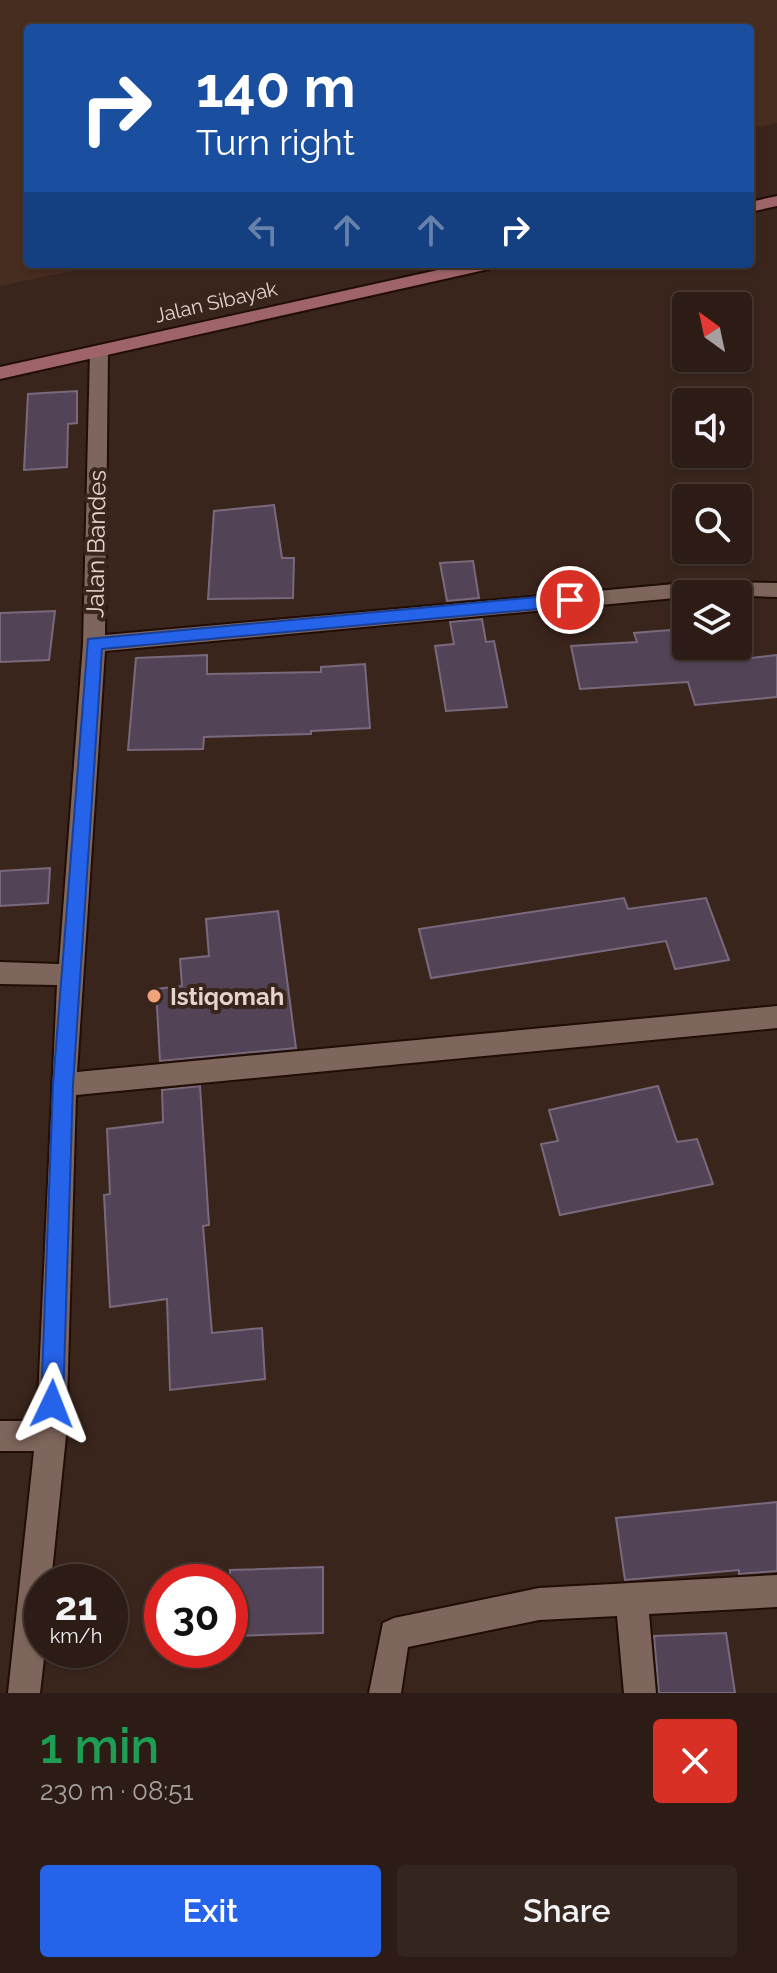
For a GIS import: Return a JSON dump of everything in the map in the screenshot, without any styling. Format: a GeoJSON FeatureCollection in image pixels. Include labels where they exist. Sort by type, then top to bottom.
{"type":"FeatureCollection","features":[{"type":"Feature","properties":{"kind":"street"},"geometry":{"type":"LineString","coordinates":[[754,206],[777,201]]}},
{"type":"Feature","properties":{"kind":"street","name":"Jalan Sibayak"},"geometry":{"type":"LineString","coordinates":[[0,373],[471,268]]}},
{"type":"Feature","properties":{"kind":"street","name":"Jalan Bandes"},"geometry":{"type":"LineString","coordinates":[[24,1693],[51,1436],[63,1085],[94,644],[99,351]]}},
{"type":"Feature","properties":{"kind":"street"},"geometry":{"type":"LineString","coordinates":[[94,644],[697,589],[777,590]]}},
{"type":"Feature","properties":{"kind":"street"},"geometry":{"type":"LineString","coordinates":[[0,973],[73,975]]}},
{"type":"Feature","properties":{"kind":"street"},"geometry":{"type":"LineString","coordinates":[[63,1085],[777,1017]]}},
{"type":"Feature","properties":{"kind":"street"},"geometry":{"type":"LineString","coordinates":[[0,1436],[51,1436]]}},
{"type":"Feature","properties":{"kind":"street"},"geometry":{"type":"LineString","coordinates":[[385,1693],[394,1634],[539,1604],[777,1591]]}},
{"type":"Feature","properties":{"kind":"street"},"geometry":{"type":"LineString","coordinates":[[632,1599],[640,1693]]}},
{"type":"Feature","properties":{"kind":"shaded area"},"geometry":{"type":"Polygon","coordinates":[[[0,0],[777,0],[777,123],[754,128],[754,24],[24,24],[24,268],[87,268],[0,286],[0,0]]]}},
{"type":"Feature","properties":{"kind":"building"},"geometry":{"type":"Polygon","coordinates":[[[77,391],[77,423],[68,424],[67,467],[24,470],[28,394],[77,391]]]}},
{"type":"Feature","properties":{"kind":"building"},"geometry":{"type":"Polygon","coordinates":[[[274,505],[282,558],[294,558],[293,598],[208,599],[214,511],[274,505]]]}},
{"type":"Feature","properties":{"kind":"building"},"geometry":{"type":"Polygon","coordinates":[[[473,561],[479,598],[447,601],[440,563],[473,561]]]}},
{"type":"Feature","properties":{"kind":"building"},"geometry":{"type":"Polygon","coordinates":[[[55,611],[49,660],[0,662],[0,613],[55,611]]]}},
{"type":"Feature","properties":{"kind":"building"},"geometry":{"type":"Polygon","coordinates":[[[482,619],[486,642],[494,641],[507,707],[446,711],[435,646],[454,644],[450,622],[482,619]]]}},
{"type":"Feature","properties":{"kind":"building"},"geometry":{"type":"Polygon","coordinates":[[[670,630],[672,660],[752,660],[777,655],[777,697],[695,705],[688,682],[580,689],[571,646],[637,642],[634,633],[670,630]]]}},
{"type":"Feature","properties":{"kind":"building"},"geometry":{"type":"Polygon","coordinates":[[[207,655],[207,674],[321,672],[321,667],[365,664],[370,728],[311,731],[311,734],[204,737],[203,749],[128,750],[136,658],[207,655]]]}},
{"type":"Feature","properties":{"kind":"building"},"geometry":{"type":"Polygon","coordinates":[[[50,868],[48,903],[0,906],[0,871],[50,868]]]}},
{"type":"Feature","properties":{"kind":"building"},"geometry":{"type":"Polygon","coordinates":[[[624,898],[628,909],[706,898],[729,960],[675,969],[666,941],[431,978],[419,929],[624,898]]]}},
{"type":"Feature","properties":{"kind":"building"},"geometry":{"type":"Polygon","coordinates":[[[278,911],[296,1048],[160,1061],[156,989],[182,986],[180,959],[209,956],[206,919],[278,911]]]}},
{"type":"Feature","properties":{"kind":"building"},"geometry":{"type":"Polygon","coordinates":[[[200,1086],[209,1225],[203,1226],[212,1333],[262,1328],[265,1379],[170,1390],[167,1299],[110,1307],[104,1195],[110,1194],[107,1129],[163,1122],[162,1090],[200,1086]]]}},
{"type":"Feature","properties":{"kind":"building"},"geometry":{"type":"Polygon","coordinates":[[[658,1086],[677,1142],[697,1139],[713,1184],[560,1215],[541,1144],[558,1141],[549,1110],[658,1086]]]}},
{"type":"Feature","properties":{"kind":"building"},"geometry":{"type":"Polygon","coordinates":[[[777,1502],[777,1571],[739,1574],[739,1570],[625,1580],[616,1518],[777,1502]]]}},
{"type":"Feature","properties":{"kind":"building"},"geometry":{"type":"Polygon","coordinates":[[[323,1567],[323,1633],[248,1635],[248,1569],[323,1567]]]}},
{"type":"Feature","properties":{"kind":"building"},"geometry":{"type":"Polygon","coordinates":[[[726,1633],[735,1693],[659,1693],[654,1636],[726,1633]]]}},
{"type":"Feature","properties":{"kind":"place","name":"Istiqomah"},"geometry":{"type":"Point","coordinates":[154,996]}},
{"type":"Feature","properties":{"kind":"route"},"geometry":{"type":"LineString","coordinates":[[52,1404],[63,1085],[94,644],[570,600]]}}]}
